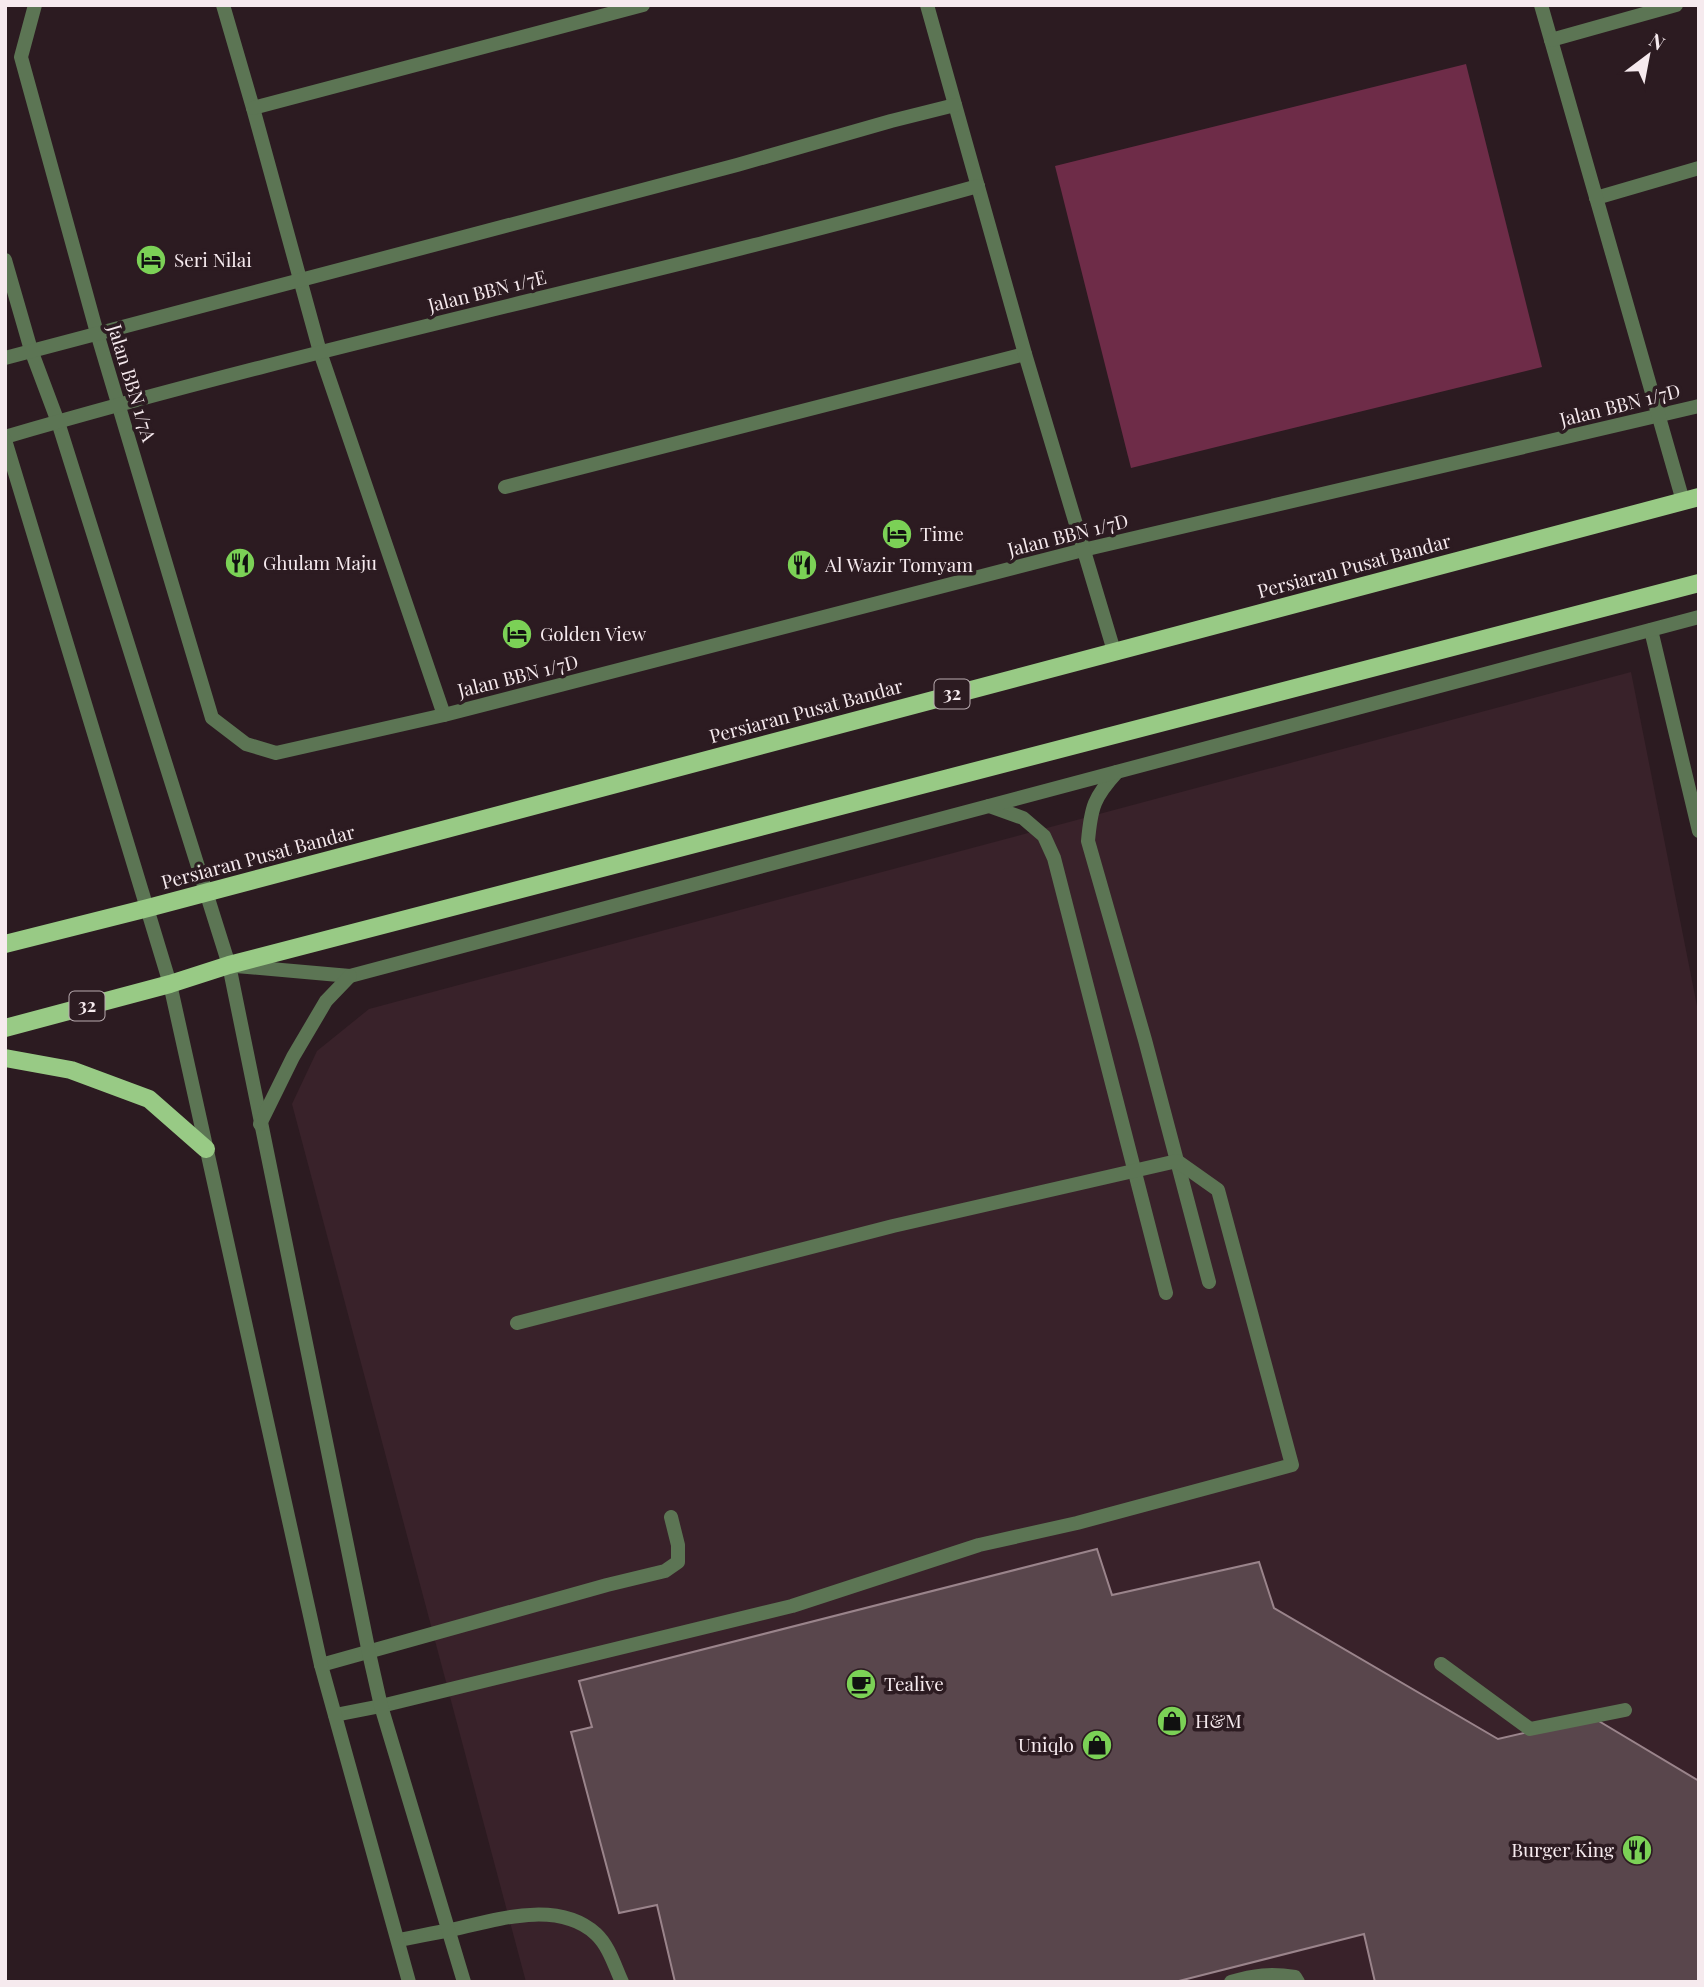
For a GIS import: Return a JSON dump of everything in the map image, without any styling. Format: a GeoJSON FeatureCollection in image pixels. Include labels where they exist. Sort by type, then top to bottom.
{"type":"FeatureCollection","features":[{"type":"Feature","properties":{"kind":"main road","name":"Persiaran Pusat Bandar"},"geometry":{"type":"LineString","coordinates":[[5,944],[1691,499]]}},
{"type":"Feature","properties":{"kind":"main road","name":"32"},"geometry":{"type":"LineString","coordinates":[[5,1028],[170,984],[229,965],[1699,583]]}},
{"type":"Feature","properties":{"kind":"main road"},"geometry":{"type":"LineString","coordinates":[[5,1058],[71,1070],[149,1099],[206,1149]]}},
{"type":"Feature","properties":{"kind":"street","name":"Jalan BBN 1/7A"},"geometry":{"type":"LineString","coordinates":[[35,5],[21,57],[97,333],[212,718]]}},
{"type":"Feature","properties":{"kind":"street"},"geometry":{"type":"LineString","coordinates":[[223,5],[320,352],[444,715]]}},
{"type":"Feature","properties":{"kind":"street"},"geometry":{"type":"LineString","coordinates":[[253,108],[643,5]]}},
{"type":"Feature","properties":{"kind":"street"},"geometry":{"type":"LineString","coordinates":[[927,5],[1025,354],[1114,651]]}},
{"type":"Feature","properties":{"kind":"street"},"geometry":{"type":"LineString","coordinates":[[1541,5],[1658,417],[1691,499]]}},
{"type":"Feature","properties":{"kind":"street"},"geometry":{"type":"LineString","coordinates":[[1551,40],[1676,5]]}},
{"type":"Feature","properties":{"kind":"street"},"geometry":{"type":"LineString","coordinates":[[5,358],[955,105]]}},
{"type":"Feature","properties":{"kind":"street"},"geometry":{"type":"LineString","coordinates":[[1596,198],[1699,167]]}},
{"type":"Feature","properties":{"kind":"street","name":"Jalan BBN 1/7E"},"geometry":{"type":"LineString","coordinates":[[5,439],[119,405],[320,352],[843,224],[978,187]]}},
{"type":"Feature","properties":{"kind":"street"},"geometry":{"type":"LineString","coordinates":[[5,260],[31,350],[58,422],[229,965],[381,1706],[464,1982]]}},
{"type":"Feature","properties":{"kind":"street"},"geometry":{"type":"LineString","coordinates":[[505,487],[1025,354]]}},
{"type":"Feature","properties":{"kind":"street","name":"Jalan BBN 1/7D"},"geometry":{"type":"LineString","coordinates":[[212,718],[246,744],[276,753],[444,715],[1083,550],[1699,406]]}},
{"type":"Feature","properties":{"kind":"street"},"geometry":{"type":"LineString","coordinates":[[5,439],[170,984],[321,1665],[410,1982]]}},
{"type":"Feature","properties":{"kind":"street"},"geometry":{"type":"LineString","coordinates":[[229,965],[350,976],[1699,617]]}},
{"type":"Feature","properties":{"kind":"street"},"geometry":{"type":"LineString","coordinates":[[1651,630],[1699,831]]}},
{"type":"Feature","properties":{"kind":"street"},"geometry":{"type":"LineString","coordinates":[[1116,772],[1100,791],[1090,817],[1087,841],[1145,1040],[1209,1282]]}},
{"type":"Feature","properties":{"kind":"street"},"geometry":{"type":"LineString","coordinates":[[989,806],[1023,818],[1044,836],[1054,858],[1166,1293]]}},
{"type":"Feature","properties":{"kind":"street"},"geometry":{"type":"LineString","coordinates":[[260,1124],[293,1058],[326,1001],[350,976]]}},
{"type":"Feature","properties":{"kind":"street"},"geometry":{"type":"LineString","coordinates":[[335,1715],[792,1606],[979,1545],[1077,1523],[1292,1465],[1218,1190],[1177,1161],[893,1226],[517,1323]]}},
{"type":"Feature","properties":{"kind":"street"},"geometry":{"type":"LineString","coordinates":[[321,1665],[665,1571],[678,1562],[678,1545],[671,1517]]}},
{"type":"Feature","properties":{"kind":"street"},"geometry":{"type":"LineString","coordinates":[[1441,1664],[1530,1729],[1625,1710]]}},
{"type":"Feature","properties":{"kind":"street"},"geometry":{"type":"LineString","coordinates":[[398,1940],[493,1920],[534,1914],[557,1916],[584,1926],[598,1936],[622,1982]]}},
{"type":"Feature","properties":{"kind":"street"},"geometry":{"type":"LineString","coordinates":[[1231,1982],[1274,1973],[1295,1977],[1298,1982]]}},
{"type":"Feature","properties":{"kind":"shaded area"},"geometry":{"type":"Polygon","coordinates":[[[1466,64],[1542,367],[1131,468],[1055,166],[1466,64]]]}},
{"type":"Feature","properties":{"kind":"shaded area"},"geometry":{"type":"Polygon","coordinates":[[[1631,672],[1699,1016],[1699,1982],[526,1982],[292,1104],[317,1051],[369,1009],[1631,672]]]}},
{"type":"Feature","properties":{"kind":"building"},"geometry":{"type":"Polygon","coordinates":[[[1097,1549],[1112,1595],[1259,1562],[1274,1608],[1498,1739],[1592,1717],[1699,1781],[1699,1982],[1375,1982],[1364,1934],[1175,1982],[675,1982],[657,1905],[619,1913],[571,1732],[592,1727],[579,1681],[1097,1549]]]}},
{"type":"Feature","properties":{"kind":"place","name":"Seri Nilai"},"geometry":{"type":"Point","coordinates":[151,260]}},
{"type":"Feature","properties":{"kind":"place","name":"Time"},"geometry":{"type":"Point","coordinates":[897,534]}},
{"type":"Feature","properties":{"kind":"place","name":"Ghulam Maju"},"geometry":{"type":"Point","coordinates":[240,563]}},
{"type":"Feature","properties":{"kind":"place","name":"Al Wazir Tomyam"},"geometry":{"type":"Point","coordinates":[802,565]}},
{"type":"Feature","properties":{"kind":"place","name":"Golden View"},"geometry":{"type":"Point","coordinates":[517,634]}},
{"type":"Feature","properties":{"kind":"place","name":"Tealive"},"geometry":{"type":"Point","coordinates":[861,1684]}},
{"type":"Feature","properties":{"kind":"place","name":"H&M"},"geometry":{"type":"Point","coordinates":[1172,1721]}},
{"type":"Feature","properties":{"kind":"place","name":"Uniqlo"},"geometry":{"type":"Point","coordinates":[1097,1745]}},
{"type":"Feature","properties":{"kind":"place","name":"Burger King"},"geometry":{"type":"Point","coordinates":[1637,1850]}}]}
